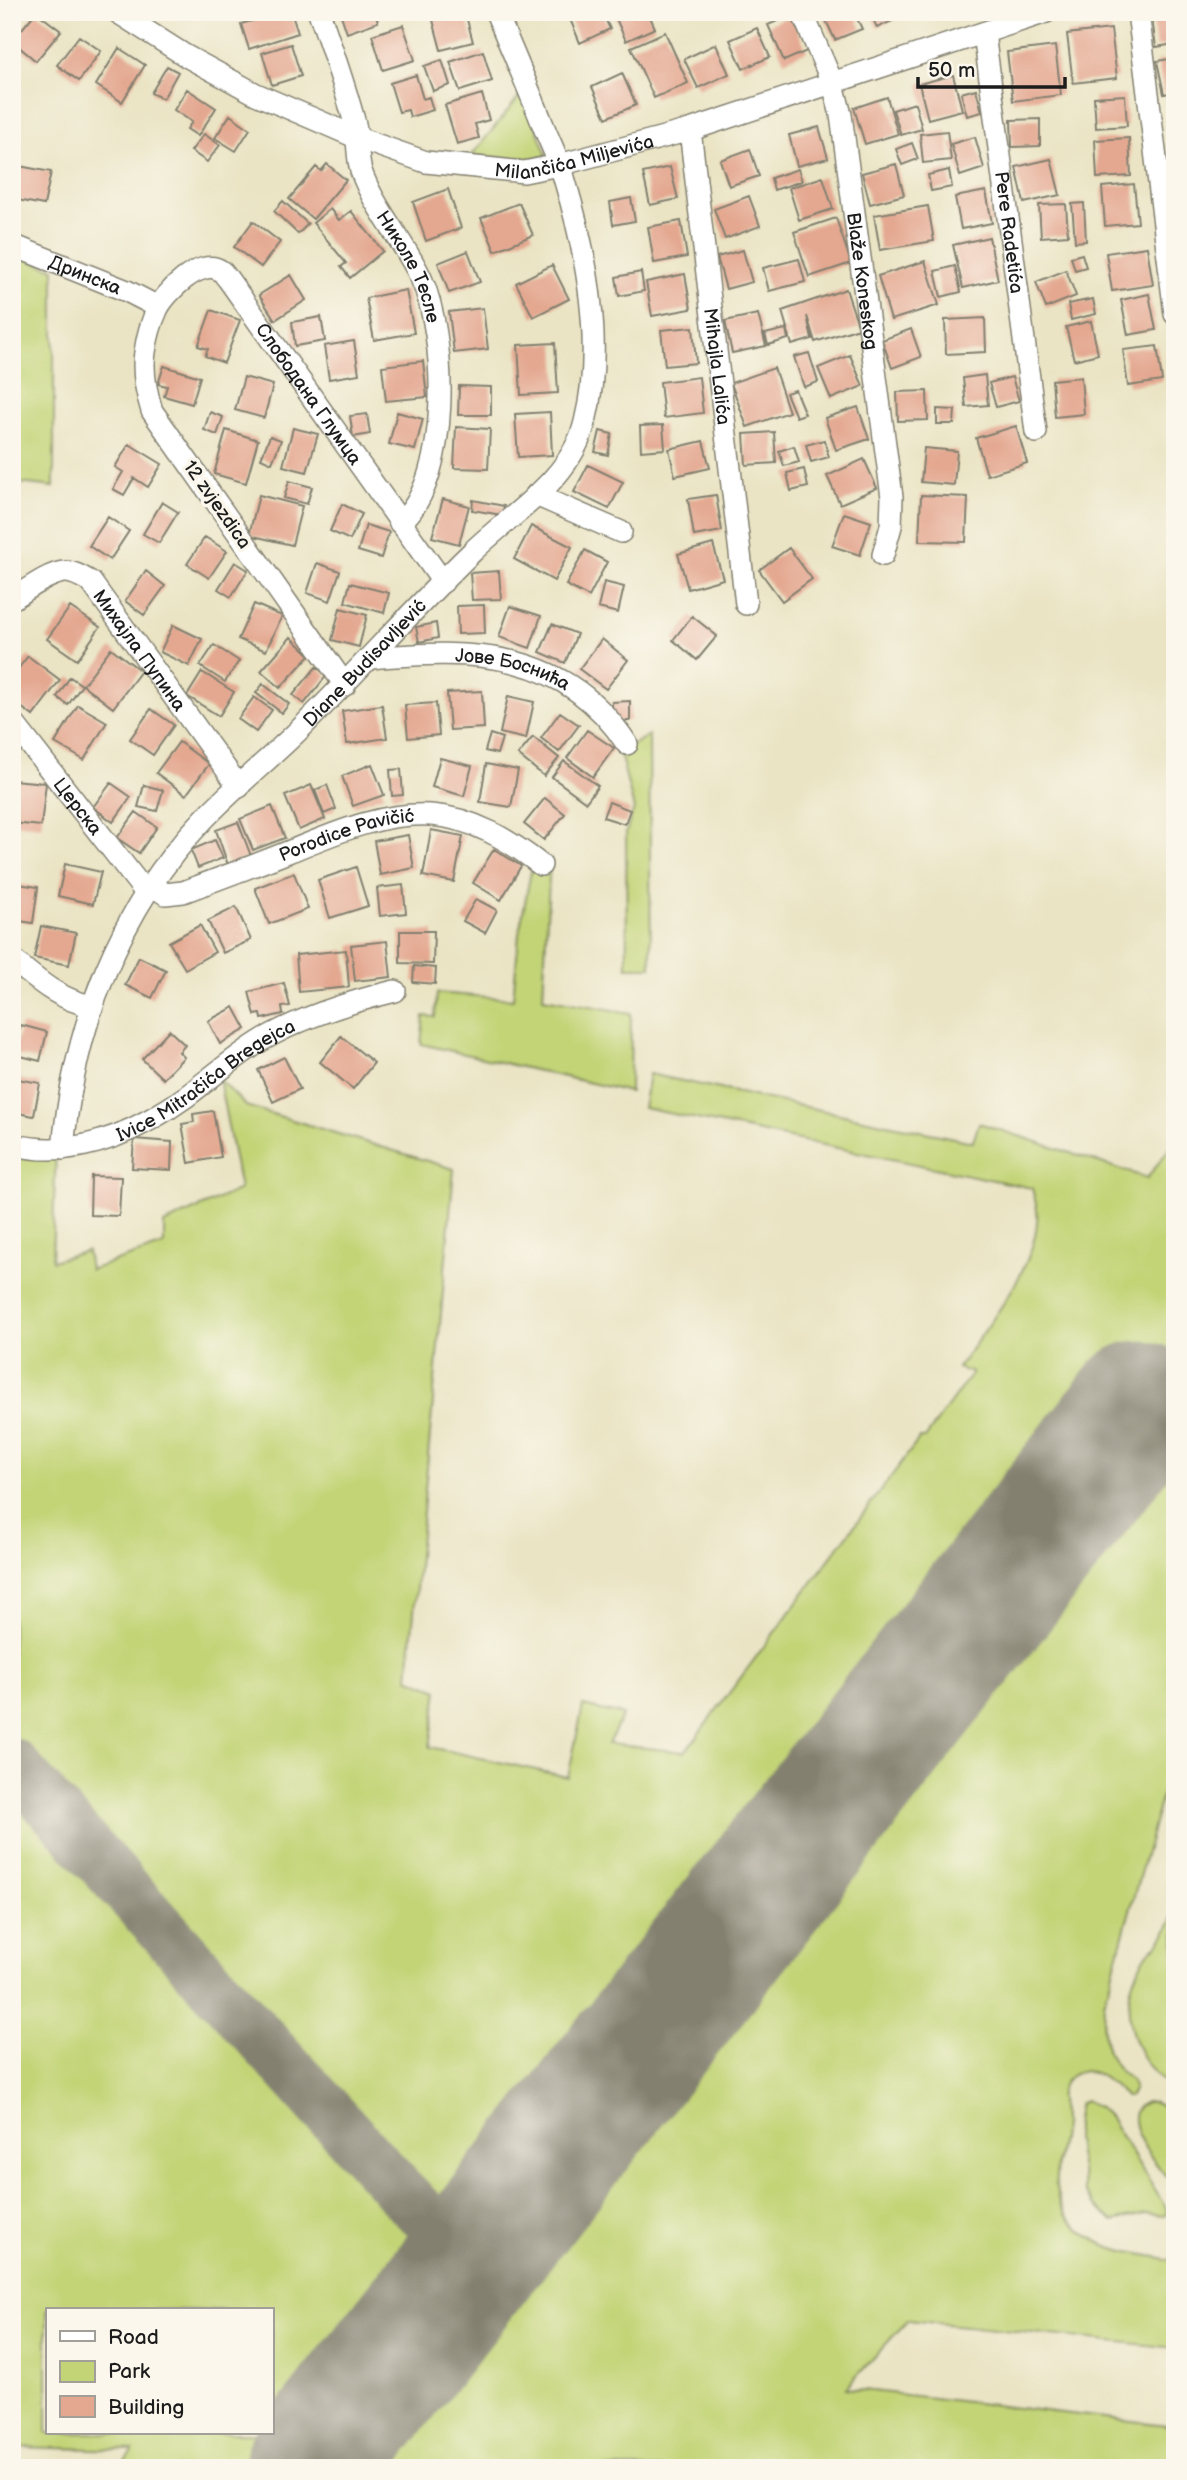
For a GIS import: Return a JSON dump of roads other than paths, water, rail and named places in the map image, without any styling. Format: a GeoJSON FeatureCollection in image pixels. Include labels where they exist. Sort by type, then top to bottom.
{"type":"FeatureCollection","features":[{"type":"Feature","properties":{"kind":"street","name":"Milančića Miljevića"},"geometry":{"type":"LineString","coordinates":[[117,12],[186,56],[256,94],[358,138],[426,162],[524,172],[690,130],[1046,12]]}},
{"type":"Feature","properties":{"kind":"street","name":"Николе Тесле"},"geometry":{"type":"LineString","coordinates":[[319,12],[358,138],[360,169],[370,191],[414,262],[431,305],[437,336],[441,380],[430,470],[415,506],[400,523]]}},
{"type":"Feature","properties":{"kind":"street","name":"Diane Budisavljević"},"geometry":{"type":"LineString","coordinates":[[64,1149],[75,1072],[92,1006],[106,966],[130,919],[163,866],[200,824],[345,685],[473,551],[565,466],[576,448],[585,424],[591,390],[592,320],[587,275],[565,180],[496,12]]}},
{"type":"Feature","properties":{"kind":"street","name":"Blaže Koneskog"},"geometry":{"type":"LineString","coordinates":[[802,12],[833,84],[841,115],[892,496],[891,526],[883,555]]}},
{"type":"Feature","properties":{"kind":"street"},"geometry":{"type":"LineString","coordinates":[[1138,12],[1175,314]]}},
{"type":"Feature","properties":{"kind":"street","name":"Pere Radetića"},"geometry":{"type":"LineString","coordinates":[[984,33],[1036,432]]}},
{"type":"Feature","properties":{"kind":"street","name":"Mihajla Lalića"},"geometry":{"type":"LineString","coordinates":[[690,130],[746,604]]}},
{"type":"Feature","properties":{"kind":"street","name":"Дринска"},"geometry":{"type":"LineString","coordinates":[[12,245],[127,291],[158,307]]}},
{"type":"Feature","properties":{"kind":"street","name":"Слободана Глумца"},"geometry":{"type":"LineString","coordinates":[[158,307],[188,275],[199,269],[213,267],[220,270],[443,582]]}},
{"type":"Feature","properties":{"kind":"street","name":"12 zvjezdica"},"geometry":{"type":"LineString","coordinates":[[158,307],[145,353],[145,383],[152,411],[345,685]]}},
{"type":"Feature","properties":{"kind":"street"},"geometry":{"type":"LineString","coordinates":[[536,495],[621,532]]}},
{"type":"Feature","properties":{"kind":"street","name":"Михајла Пупина"},"geometry":{"type":"LineString","coordinates":[[12,599],[46,579],[65,572],[82,576],[91,582],[239,788]]}},
{"type":"Feature","properties":{"kind":"street","name":"Јове Боснића"},"geometry":{"type":"LineString","coordinates":[[371,658],[466,653],[525,666],[579,691],[597,705],[613,723],[626,744]]}},
{"type":"Feature","properties":{"kind":"street","name":"Церска"},"geometry":{"type":"LineString","coordinates":[[12,721],[149,889]]}},
{"type":"Feature","properties":{"kind":"street","name":"Porodice Pavičić"},"geometry":{"type":"LineString","coordinates":[[149,889],[165,894],[183,892],[342,830],[403,816],[432,815],[477,826],[503,838],[541,865]]}},
{"type":"Feature","properties":{"kind":"street"},"geometry":{"type":"LineString","coordinates":[[12,959],[54,993],[69,1001],[92,1006]]}},
{"type":"Feature","properties":{"kind":"street","name":"Ivice Mitračića Bregejca"},"geometry":{"type":"LineString","coordinates":[[12,1143],[30,1149],[64,1149],[110,1138],[155,1118],[263,1040],[310,1016],[394,991]]}}]}
